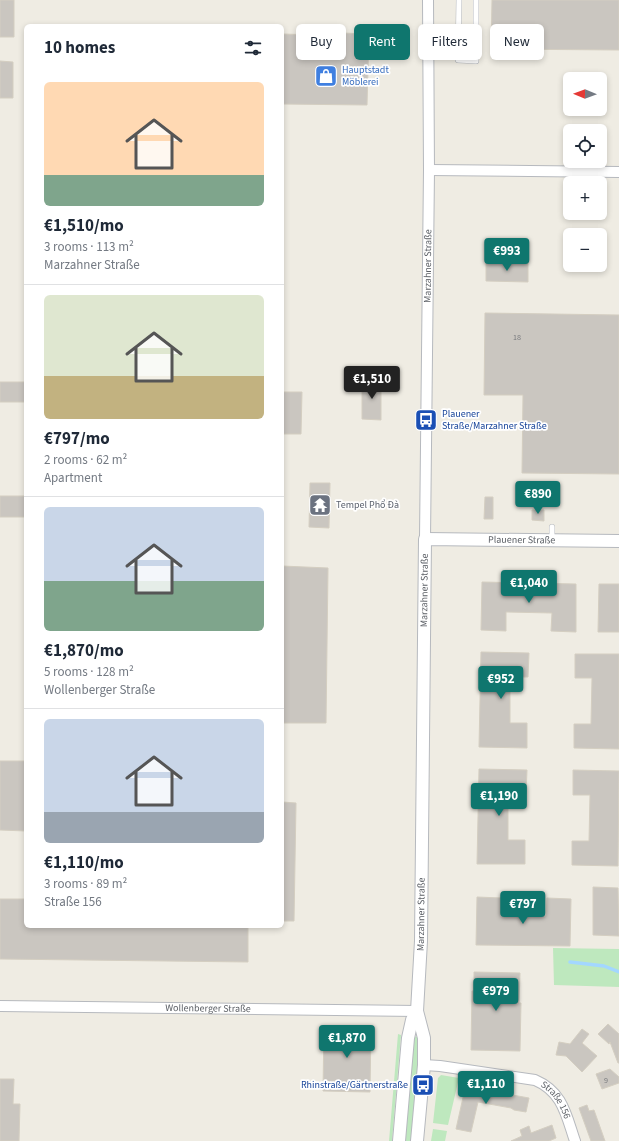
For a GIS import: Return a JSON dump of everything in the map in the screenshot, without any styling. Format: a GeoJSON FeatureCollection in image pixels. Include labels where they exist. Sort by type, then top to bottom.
{"type":"FeatureCollection","features":[{"type":"Feature","properties":{"kind":"street","name":"Marzahner Straße"},"geometry":{"type":"LineString","coordinates":[[417,1141],[424,1065],[424,1038],[417,1011],[421,941],[429,170],[428,0]]}},
{"type":"Feature","properties":{"kind":"street"},"geometry":{"type":"LineString","coordinates":[[429,170],[619,172]]}},
{"type":"Feature","properties":{"kind":"street","name":"Plauener Straße"},"geometry":{"type":"LineString","coordinates":[[425,539],[619,541]]}},
{"type":"Feature","properties":{"kind":"street","name":"Wollenberger Straße"},"geometry":{"type":"LineString","coordinates":[[0,1006],[417,1011]]}},
{"type":"Feature","properties":{"kind":"street","name":"Marzahner Straße"},"geometry":{"type":"LineString","coordinates":[[399,1141],[408,1038],[412,1020],[417,1011]]}},
{"type":"Feature","properties":{"kind":"street","name":"Straße 156"},"geometry":{"type":"LineString","coordinates":[[424,1065],[448,1067],[535,1080],[548,1087],[559,1099],[575,1141]]}},
{"type":"Feature","properties":{"kind":"lane"},"geometry":{"type":"LineString","coordinates":[[460,0],[458,60],[476,61],[476,0]]}},
{"type":"Feature","properties":{"kind":"lane"},"geometry":{"type":"LineString","coordinates":[[552,527],[552,540]]}},
{"type":"Feature","properties":{"kind":"green space"},"geometry":{"type":"Polygon","coordinates":[[[553,948],[619,949],[619,987],[554,985],[553,948]]]}},
{"type":"Feature","properties":{"kind":"green space"},"geometry":{"type":"Polygon","coordinates":[[[398,1034],[401,1035],[392,1141],[389,1141],[398,1034]]]}},
{"type":"Feature","properties":{"kind":"green space"},"geometry":{"type":"Polygon","coordinates":[[[412,1036],[418,1037],[417,1075],[411,1141],[403,1141],[412,1036]]]}},
{"type":"Feature","properties":{"kind":"green space"},"geometry":{"type":"Polygon","coordinates":[[[441,1075],[459,1078],[448,1125],[433,1123],[438,1078],[441,1075]]]}},
{"type":"Feature","properties":{"kind":"green space"},"geometry":{"type":"Polygon","coordinates":[[[433,1129],[447,1131],[445,1141],[431,1141],[433,1129]]]}},
{"type":"Feature","properties":{"kind":"building"},"geometry":{"type":"Polygon","coordinates":[[[0,0],[14,0],[14,37],[0,37],[0,0]]]}},
{"type":"Feature","properties":{"kind":"building"},"geometry":{"type":"Polygon","coordinates":[[[492,0],[619,0],[619,50],[544,49],[544,24],[492,24],[492,0]]]}},
{"type":"Feature","properties":{"kind":"building"},"geometry":{"type":"Polygon","coordinates":[[[346,33],[354,33],[354,60],[368,60],[367,105],[284,104],[284,34],[296,34],[296,60],[346,60],[346,33]]]}},
{"type":"Feature","properties":{"kind":"building"},"geometry":{"type":"Polygon","coordinates":[[[0,61],[13,62],[13,98],[0,98],[0,61]]]}},
{"type":"Feature","properties":{"kind":"building"},"geometry":{"type":"Polygon","coordinates":[[[486,262],[528,263],[528,282],[486,281],[486,262]]]}},
{"type":"Feature","properties":{"kind":"building"},"geometry":{"type":"Polygon","coordinates":[[[485,313],[619,315],[619,474],[522,473],[523,395],[484,395],[485,313]]]}},
{"type":"Feature","properties":{"kind":"building"},"geometry":{"type":"Polygon","coordinates":[[[362,381],[381,381],[381,420],[362,419],[362,381]]]}},
{"type":"Feature","properties":{"kind":"building"},"geometry":{"type":"Polygon","coordinates":[[[0,382],[24,382],[24,402],[0,402],[0,382]]]}},
{"type":"Feature","properties":{"kind":"building"},"geometry":{"type":"Polygon","coordinates":[[[284,392],[302,392],[301,434],[284,434],[284,392]]]}},
{"type":"Feature","properties":{"kind":"building","name":"Tempel Phổ Đà"},"geometry":{"type":"Polygon","coordinates":[[[310,483],[330,483],[329,528],[309,527],[310,483]]]}},
{"type":"Feature","properties":{"kind":"building"},"geometry":{"type":"Polygon","coordinates":[[[0,496],[24,496],[24,517],[0,517],[0,496]]]}},
{"type":"Feature","properties":{"kind":"building"},"geometry":{"type":"Polygon","coordinates":[[[485,497],[493,497],[493,519],[484,519],[485,497]]]}},
{"type":"Feature","properties":{"kind":"building"},"geometry":{"type":"Polygon","coordinates":[[[532,510],[544,510],[544,521],[532,520],[532,510]]]}},
{"type":"Feature","properties":{"kind":"building"},"geometry":{"type":"Polygon","coordinates":[[[284,566],[328,568],[326,723],[284,723],[284,566]]]}},
{"type":"Feature","properties":{"kind":"building"},"geometry":{"type":"Polygon","coordinates":[[[482,582],[576,584],[576,632],[551,631],[552,613],[506,612],[506,631],[481,630],[482,582]]]}},
{"type":"Feature","properties":{"kind":"building"},"geometry":{"type":"Polygon","coordinates":[[[599,584],[619,584],[619,632],[598,632],[599,584]]]}},
{"type":"Feature","properties":{"kind":"building"},"geometry":{"type":"Polygon","coordinates":[[[481,652],[529,653],[528,677],[510,677],[510,723],[527,723],[527,748],[479,747],[481,652]]]}},
{"type":"Feature","properties":{"kind":"building"},"geometry":{"type":"Polygon","coordinates":[[[575,654],[619,654],[619,749],[574,748],[574,724],[591,724],[592,678],[575,678],[575,654]]]}},
{"type":"Feature","properties":{"kind":"building"},"geometry":{"type":"Polygon","coordinates":[[[0,761],[24,761],[24,831],[0,830],[0,761]]]}},
{"type":"Feature","properties":{"kind":"building"},"geometry":{"type":"Polygon","coordinates":[[[479,769],[527,770],[526,794],[508,794],[508,840],[525,840],[525,864],[477,864],[479,769]]]}},
{"type":"Feature","properties":{"kind":"building"},"geometry":{"type":"Polygon","coordinates":[[[573,770],[619,771],[618,866],[572,865],[572,841],[589,841],[590,795],[573,795],[573,770]]]}},
{"type":"Feature","properties":{"kind":"building"},"geometry":{"type":"Polygon","coordinates":[[[284,802],[296,803],[294,921],[284,921],[284,802]]]}},
{"type":"Feature","properties":{"kind":"building"},"geometry":{"type":"Polygon","coordinates":[[[593,887],[618,888],[619,936],[593,935],[593,887]]]}},
{"type":"Feature","properties":{"kind":"building"},"geometry":{"type":"Polygon","coordinates":[[[477,897],[501,898],[501,916],[546,916],[547,898],[571,899],[570,946],[476,945],[477,897]]]}},
{"type":"Feature","properties":{"kind":"building"},"geometry":{"type":"Polygon","coordinates":[[[0,899],[24,899],[24,928],[248,928],[248,962],[0,959],[0,899]]]}},
{"type":"Feature","properties":{"kind":"building"},"geometry":{"type":"Polygon","coordinates":[[[474,972],[520,973],[520,1051],[471,1050],[472,991],[474,991],[474,972]]]}},
{"type":"Feature","properties":{"kind":"building"},"geometry":{"type":"Polygon","coordinates":[[[608,1024],[619,1034],[619,1063],[610,1042],[609,1044],[598,1034],[608,1024]]]}},
{"type":"Feature","properties":{"kind":"building"},"geometry":{"type":"Polygon","coordinates":[[[324,1026],[371,1027],[370,1092],[323,1091],[324,1026]]]}},
{"type":"Feature","properties":{"kind":"building"},"geometry":{"type":"Polygon","coordinates":[[[582,1029],[589,1034],[582,1043],[597,1056],[582,1072],[566,1056],[556,1055],[559,1042],[570,1044],[582,1029]]]}},
{"type":"Feature","properties":{"kind":"building"},"geometry":{"type":"Polygon","coordinates":[[[610,1069],[619,1077],[619,1083],[602,1089],[596,1074],[610,1069]]]}},
{"type":"Feature","properties":{"kind":"building"},"geometry":{"type":"Polygon","coordinates":[[[0,1079],[14,1079],[13,1104],[20,1104],[19,1141],[0,1141],[0,1079]]]}},
{"type":"Feature","properties":{"kind":"building"},"geometry":{"type":"Polygon","coordinates":[[[474,1088],[529,1098],[526,1112],[478,1102],[471,1132],[456,1129],[464,1093],[474,1088]]]}},
{"type":"Feature","properties":{"kind":"building"},"geometry":{"type":"Polygon","coordinates":[[[587,1105],[589,1111],[594,1110],[605,1141],[591,1141],[579,1108],[587,1105]]]}},
{"type":"Feature","properties":{"kind":"building"},"geometry":{"type":"Polygon","coordinates":[[[552,1125],[556,1138],[549,1141],[511,1141],[522,1136],[520,1130],[529,1126],[531,1133],[552,1125]]]}},
{"type":"Feature","properties":{"kind":"waterway"},"geometry":{"type":"LineString","coordinates":[[570,962],[604,966],[619,972]]}},
{"type":"Feature","properties":{"kind":"place","name":"Hauptstadt Möblerei"},"geometry":{"type":"Point","coordinates":[326,76]}},
{"type":"Feature","properties":{"kind":"place","name":"Plauener Straße/Marzahner Straße"},"geometry":{"type":"Point","coordinates":[426,420]}},
{"type":"Feature","properties":{"kind":"place","name":"Tempel Phổ Đà"},"geometry":{"type":"Point","coordinates":[320,505]}},
{"type":"Feature","properties":{"kind":"place","name":"Rhinstraße/Gärtnerstraße"},"geometry":{"type":"Point","coordinates":[423,1085]}}]}
